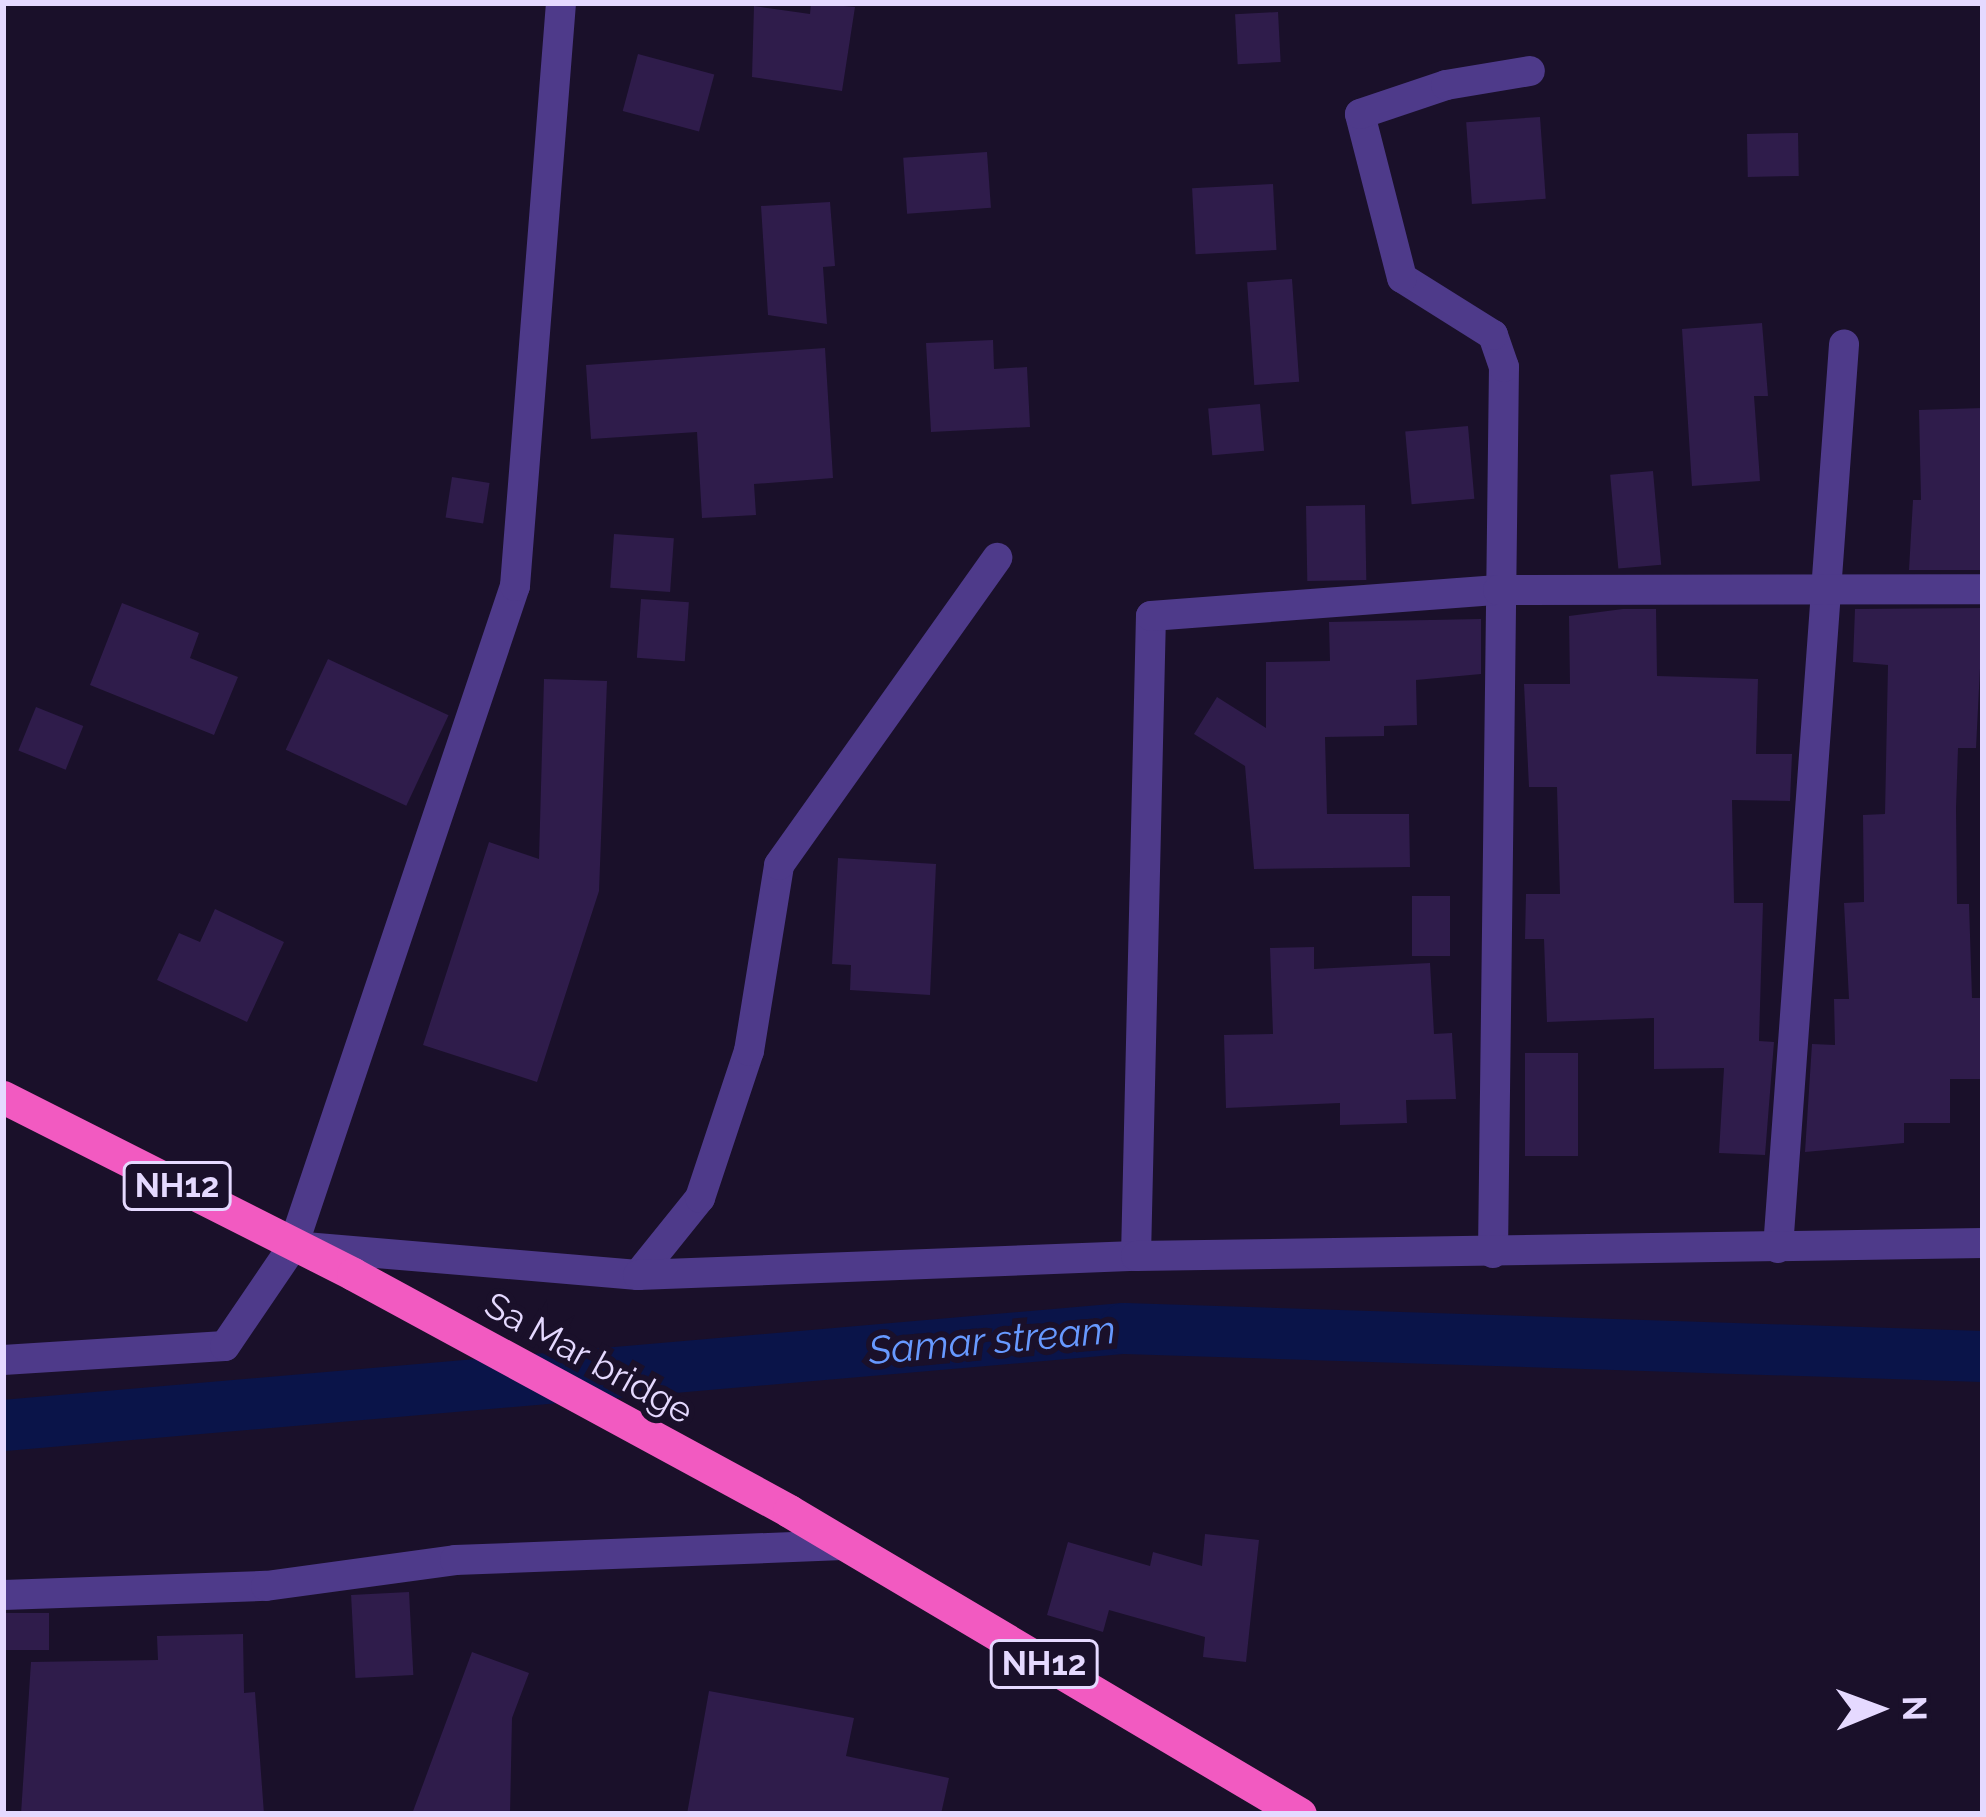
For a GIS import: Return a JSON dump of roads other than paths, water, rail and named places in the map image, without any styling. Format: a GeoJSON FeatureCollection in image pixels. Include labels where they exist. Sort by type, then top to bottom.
{"type":"FeatureCollection","features":[{"type":"Feature","properties":{"kind":"highway","name":"NH12"},"geometry":{"type":"LineString","coordinates":[[3,1096],[293,1246]]}},
{"type":"Feature","properties":{"kind":"highway","name":"Sa Mar bridge"},"geometry":{"type":"LineString","coordinates":[[293,1246],[789,1511],[843,1546]]}},
{"type":"Feature","properties":{"kind":"highway","name":"NH12"},"geometry":{"type":"LineString","coordinates":[[843,1546],[1300,1814]]}},
{"type":"Feature","properties":{"kind":"street"},"geometry":{"type":"LineString","coordinates":[[3,1360],[225,1346],[293,1246],[515,586],[562,3]]}},
{"type":"Feature","properties":{"kind":"street"},"geometry":{"type":"LineString","coordinates":[[1493,1253],[1504,367],[1492,335],[1402,278],[1360,114],[1446,86],[1530,71]]}},
{"type":"Feature","properties":{"kind":"street"},"geometry":{"type":"LineString","coordinates":[[1778,1248],[1844,344]]}},
{"type":"Feature","properties":{"kind":"street"},"geometry":{"type":"LineString","coordinates":[[638,1275],[700,1198],[749,1051],[779,865],[998,558]]}},
{"type":"Feature","properties":{"kind":"street"},"geometry":{"type":"LineString","coordinates":[[1136,1256],[1151,616],[1498,590],[1825,594],[1983,589]]}},
{"type":"Feature","properties":{"kind":"street"},"geometry":{"type":"LineString","coordinates":[[293,1246],[638,1275],[1136,1256],[1983,1244]]}},
{"type":"Feature","properties":{"kind":"street"},"geometry":{"type":"LineString","coordinates":[[3,1595],[266,1586],[455,1560],[843,1546]]}},
{"type":"Feature","properties":{"kind":"waterway","name":"Samar stream"},"geometry":{"type":"LineString","coordinates":[[3,1425],[1124,1328],[1983,1356]]}}]}
